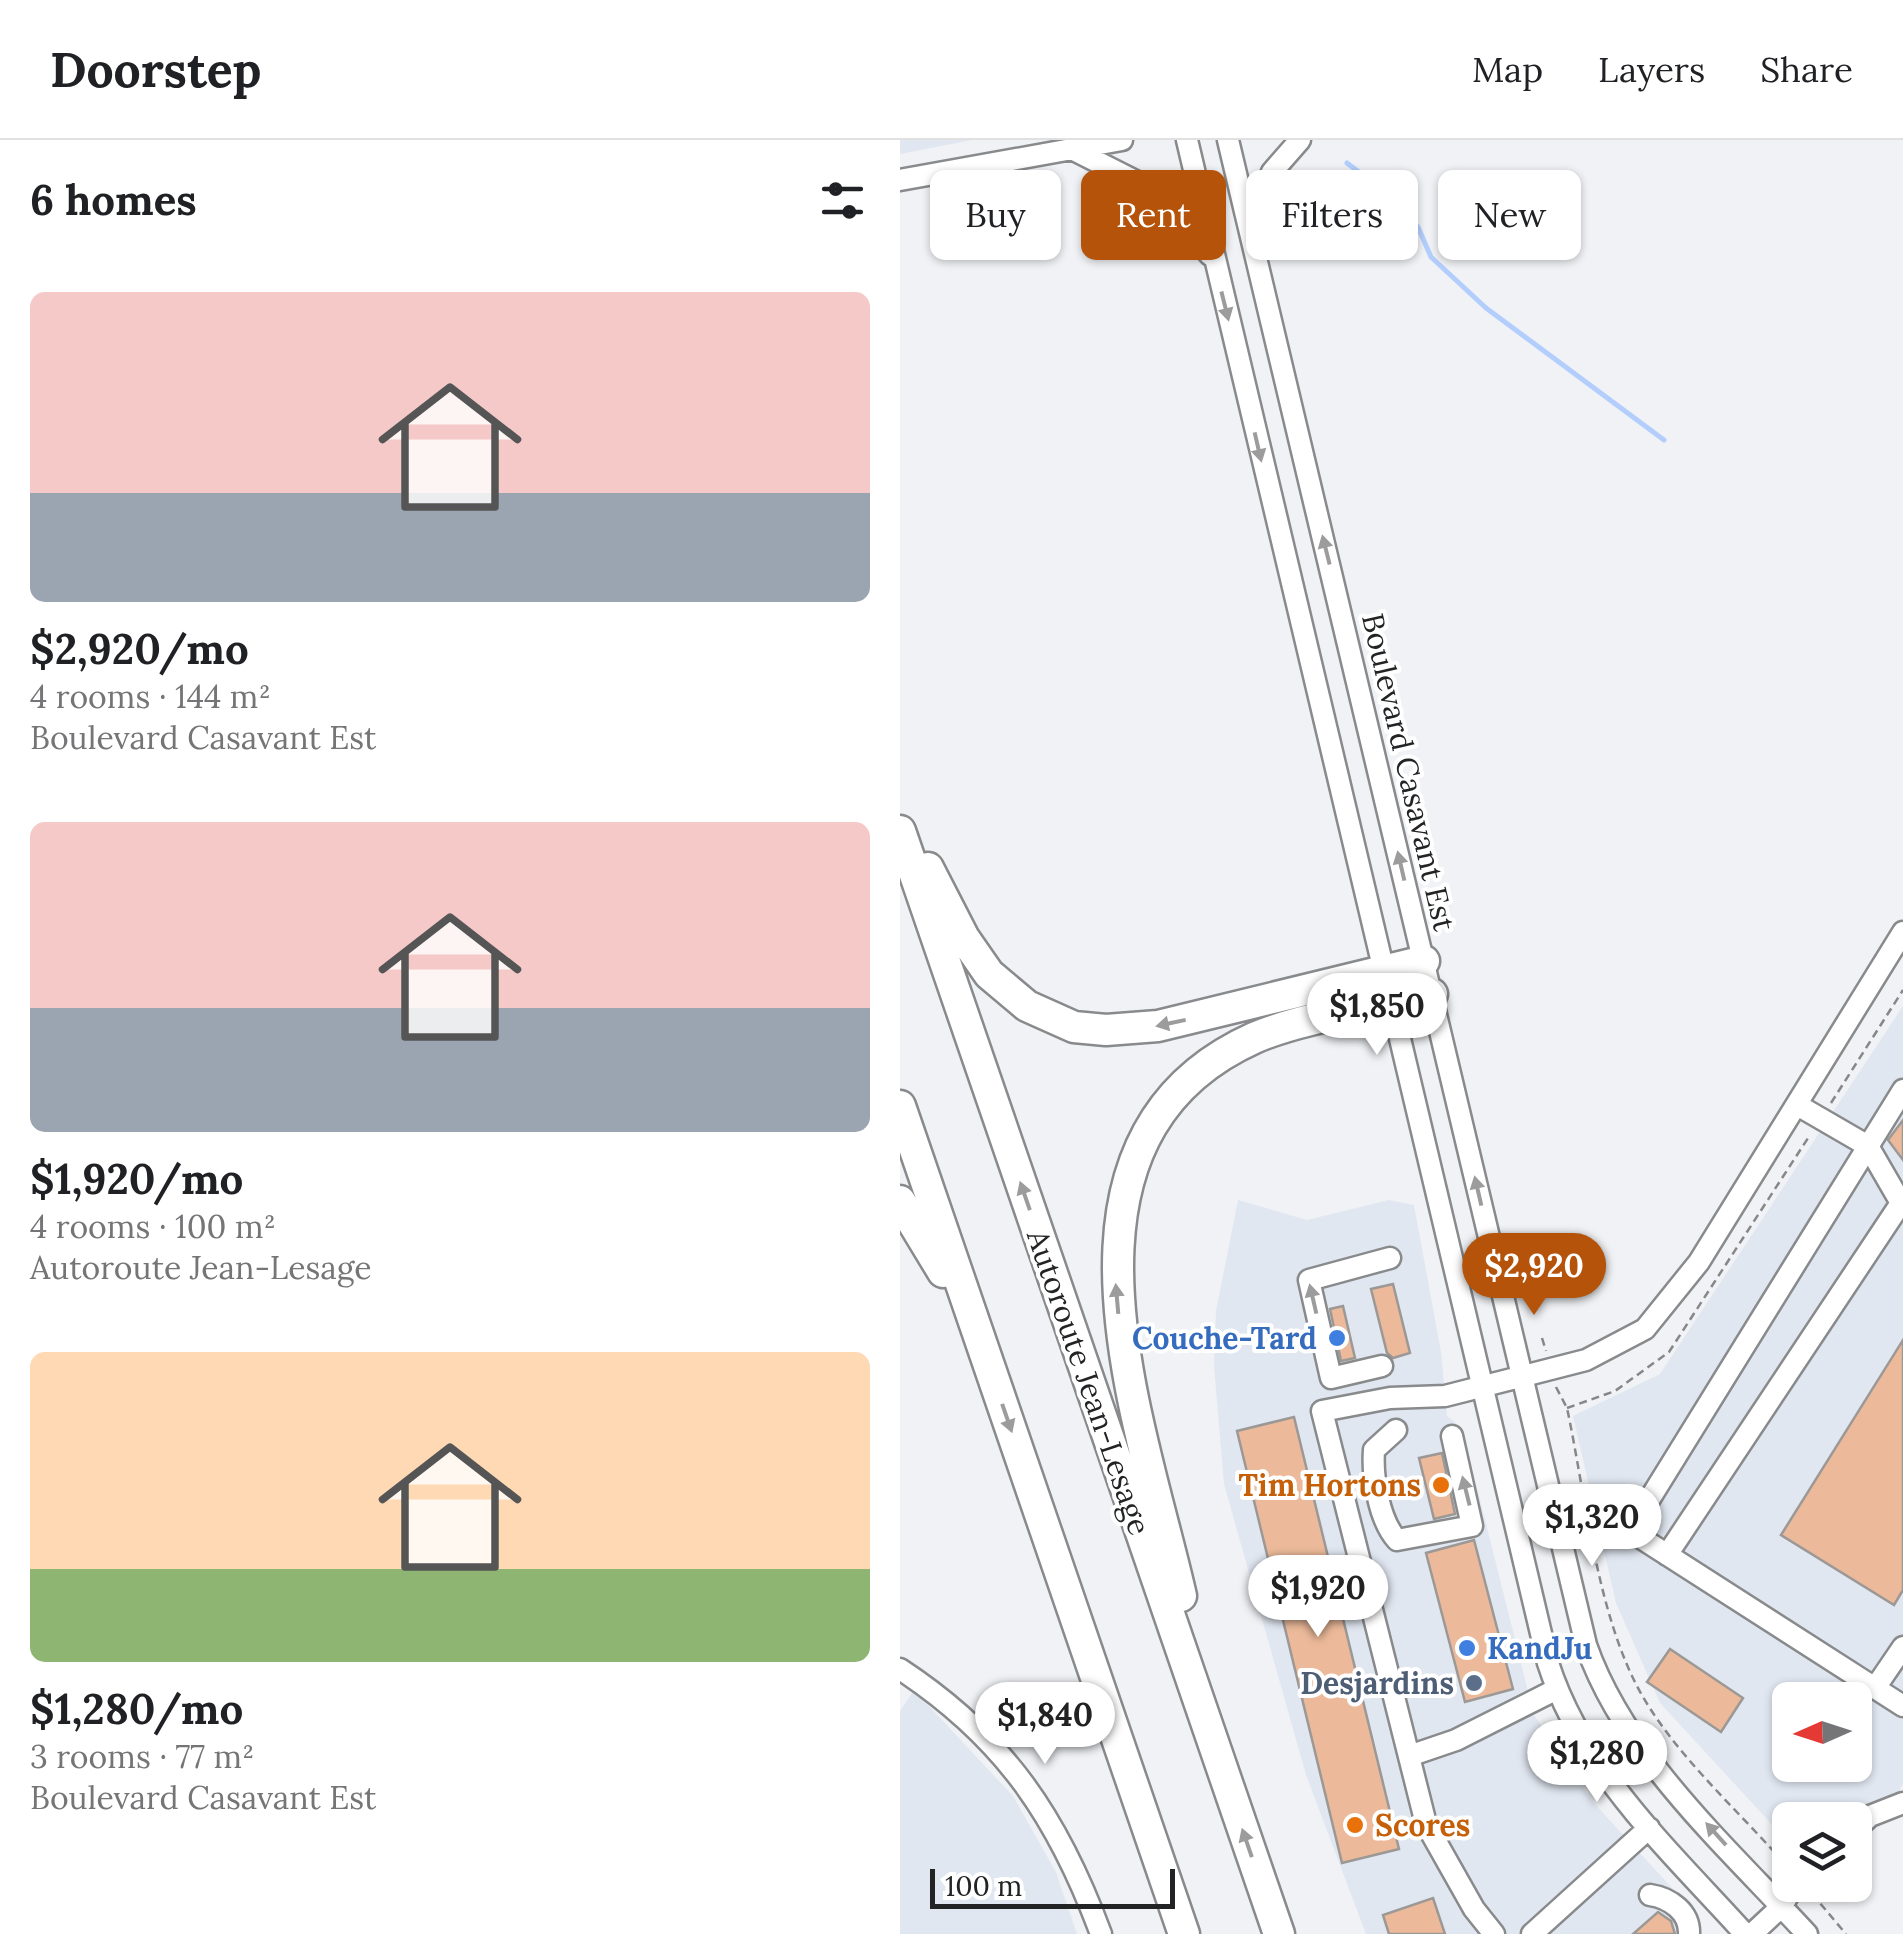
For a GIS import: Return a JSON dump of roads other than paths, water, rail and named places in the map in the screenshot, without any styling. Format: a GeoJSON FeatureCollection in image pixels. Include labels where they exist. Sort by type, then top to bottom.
{"type":"FeatureCollection","features":[{"type":"Feature","properties":{"kind":"highway"},"geometry":{"type":"LineString","coordinates":[[900,812],[980,961],[1013,996],[1058,1022],[1106,1030],[1158,1026],[1424,961]]}},
{"type":"Feature","properties":{"kind":"highway","name":"Autoroute Jean-Lesage"},"geometry":{"type":"LineString","coordinates":[[900,831],[1278,1934]]}},
{"type":"Feature","properties":{"kind":"highway"},"geometry":{"type":"LineString","coordinates":[[1216,1751],[1122,1335],[1116,1275],[1121,1206],[1134,1165],[1152,1129],[1188,1084],[1212,1064],[1268,1033],[1432,994]]}},
{"type":"Feature","properties":{"kind":"highway"},"geometry":{"type":"LineString","coordinates":[[900,1106],[1184,1934]]}},
{"type":"Feature","properties":{"kind":"highway"},"geometry":{"type":"LineString","coordinates":[[900,1201],[976,1326]]}},
{"type":"Feature","properties":{"kind":"street"},"geometry":{"type":"LineString","coordinates":[[900,180],[1122,140]]}},
{"type":"Feature","properties":{"kind":"street"},"geometry":{"type":"LineString","coordinates":[[1187,140],[1194,170]]}},
{"type":"Feature","properties":{"kind":"street","name":"Boulevard Casavant Est"},"geometry":{"type":"LineString","coordinates":[[1228,140],[1246,214]]}},
{"type":"Feature","properties":{"kind":"street"},"geometry":{"type":"LineString","coordinates":[[1274,170],[1300,140]]}},
{"type":"Feature","properties":{"kind":"street"},"geometry":{"type":"LineString","coordinates":[[1072,149],[1113,170]]}},
{"type":"Feature","properties":{"kind":"street"},"geometry":{"type":"LineString","coordinates":[[1214,260],[1556,1689],[1590,1754],[1649,1828],[1748,1934],[1784,1902]]}},
{"type":"Feature","properties":{"kind":"street","name":"Boulevard Casavant Est"},"geometry":{"type":"LineString","coordinates":[[1257,260],[1580,1625],[1608,1698],[1642,1752],[1807,1934]]}},
{"type":"Feature","properties":{"kind":"street"},"geometry":{"type":"LineString","coordinates":[[1494,1934],[1474,1909],[1426,1824],[1322,1412],[1522,1376],[1598,1356],[1645,1330],[1699,1262],[1799,1106],[1903,932]]}},
{"type":"Feature","properties":{"kind":"street"},"geometry":{"type":"LineString","coordinates":[[1903,1090],[1636,1521],[1640,1538],[1903,1706]]}},
{"type":"Feature","properties":{"kind":"street"},"geometry":{"type":"LineString","coordinates":[[1668,1555],[1901,1204],[1868,1146],[1799,1106]]}},
{"type":"Feature","properties":{"kind":"street"},"geometry":{"type":"LineString","coordinates":[[1382,1366],[1331,1378],[1309,1280],[1390,1258]]}},
{"type":"Feature","properties":{"kind":"street"},"geometry":{"type":"LineString","coordinates":[[1396,1430],[1374,1450],[1373,1462],[1388,1530],[1398,1540],[1430,1538],[1472,1526],[1452,1436]]}},
{"type":"Feature","properties":{"kind":"street"},"geometry":{"type":"LineString","coordinates":[[1875,1688],[1903,1647]]}},
{"type":"Feature","properties":{"kind":"street"},"geometry":{"type":"LineString","coordinates":[[900,1669],[963,1716],[1033,1793],[1072,1860],[1100,1934]]}},
{"type":"Feature","properties":{"kind":"street"},"geometry":{"type":"LineString","coordinates":[[1409,1756],[1456,1740],[1556,1689]]}},
{"type":"Feature","properties":{"kind":"street"},"geometry":{"type":"LineString","coordinates":[[1872,1815],[1903,1803]]}},
{"type":"Feature","properties":{"kind":"street"},"geometry":{"type":"LineString","coordinates":[[1532,1934],[1649,1828]]}},
{"type":"Feature","properties":{"kind":"street"},"geometry":{"type":"LineString","coordinates":[[1650,1895],[1665,1897],[1683,1912],[1689,1934]]}},
{"type":"Feature","properties":{"kind":"waterway"},"geometry":{"type":"LineString","coordinates":[[1347,163],[1397,201],[1418,227],[1431,257],[1486,308],[1664,440]]}},
{"type":"Feature","properties":{"kind":"place","name":"Couche-Tard"},"geometry":{"type":"Point","coordinates":[1337,1338]}},
{"type":"Feature","properties":{"kind":"place","name":"Tim Hortons"},"geometry":{"type":"Point","coordinates":[1441,1485]}},
{"type":"Feature","properties":{"kind":"place","name":"KandJu"},"geometry":{"type":"Point","coordinates":[1467,1648]}},
{"type":"Feature","properties":{"kind":"place","name":"Desjardins"},"geometry":{"type":"Point","coordinates":[1474,1683]}},
{"type":"Feature","properties":{"kind":"place","name":"Scores"},"geometry":{"type":"Point","coordinates":[1355,1825]}}]}
